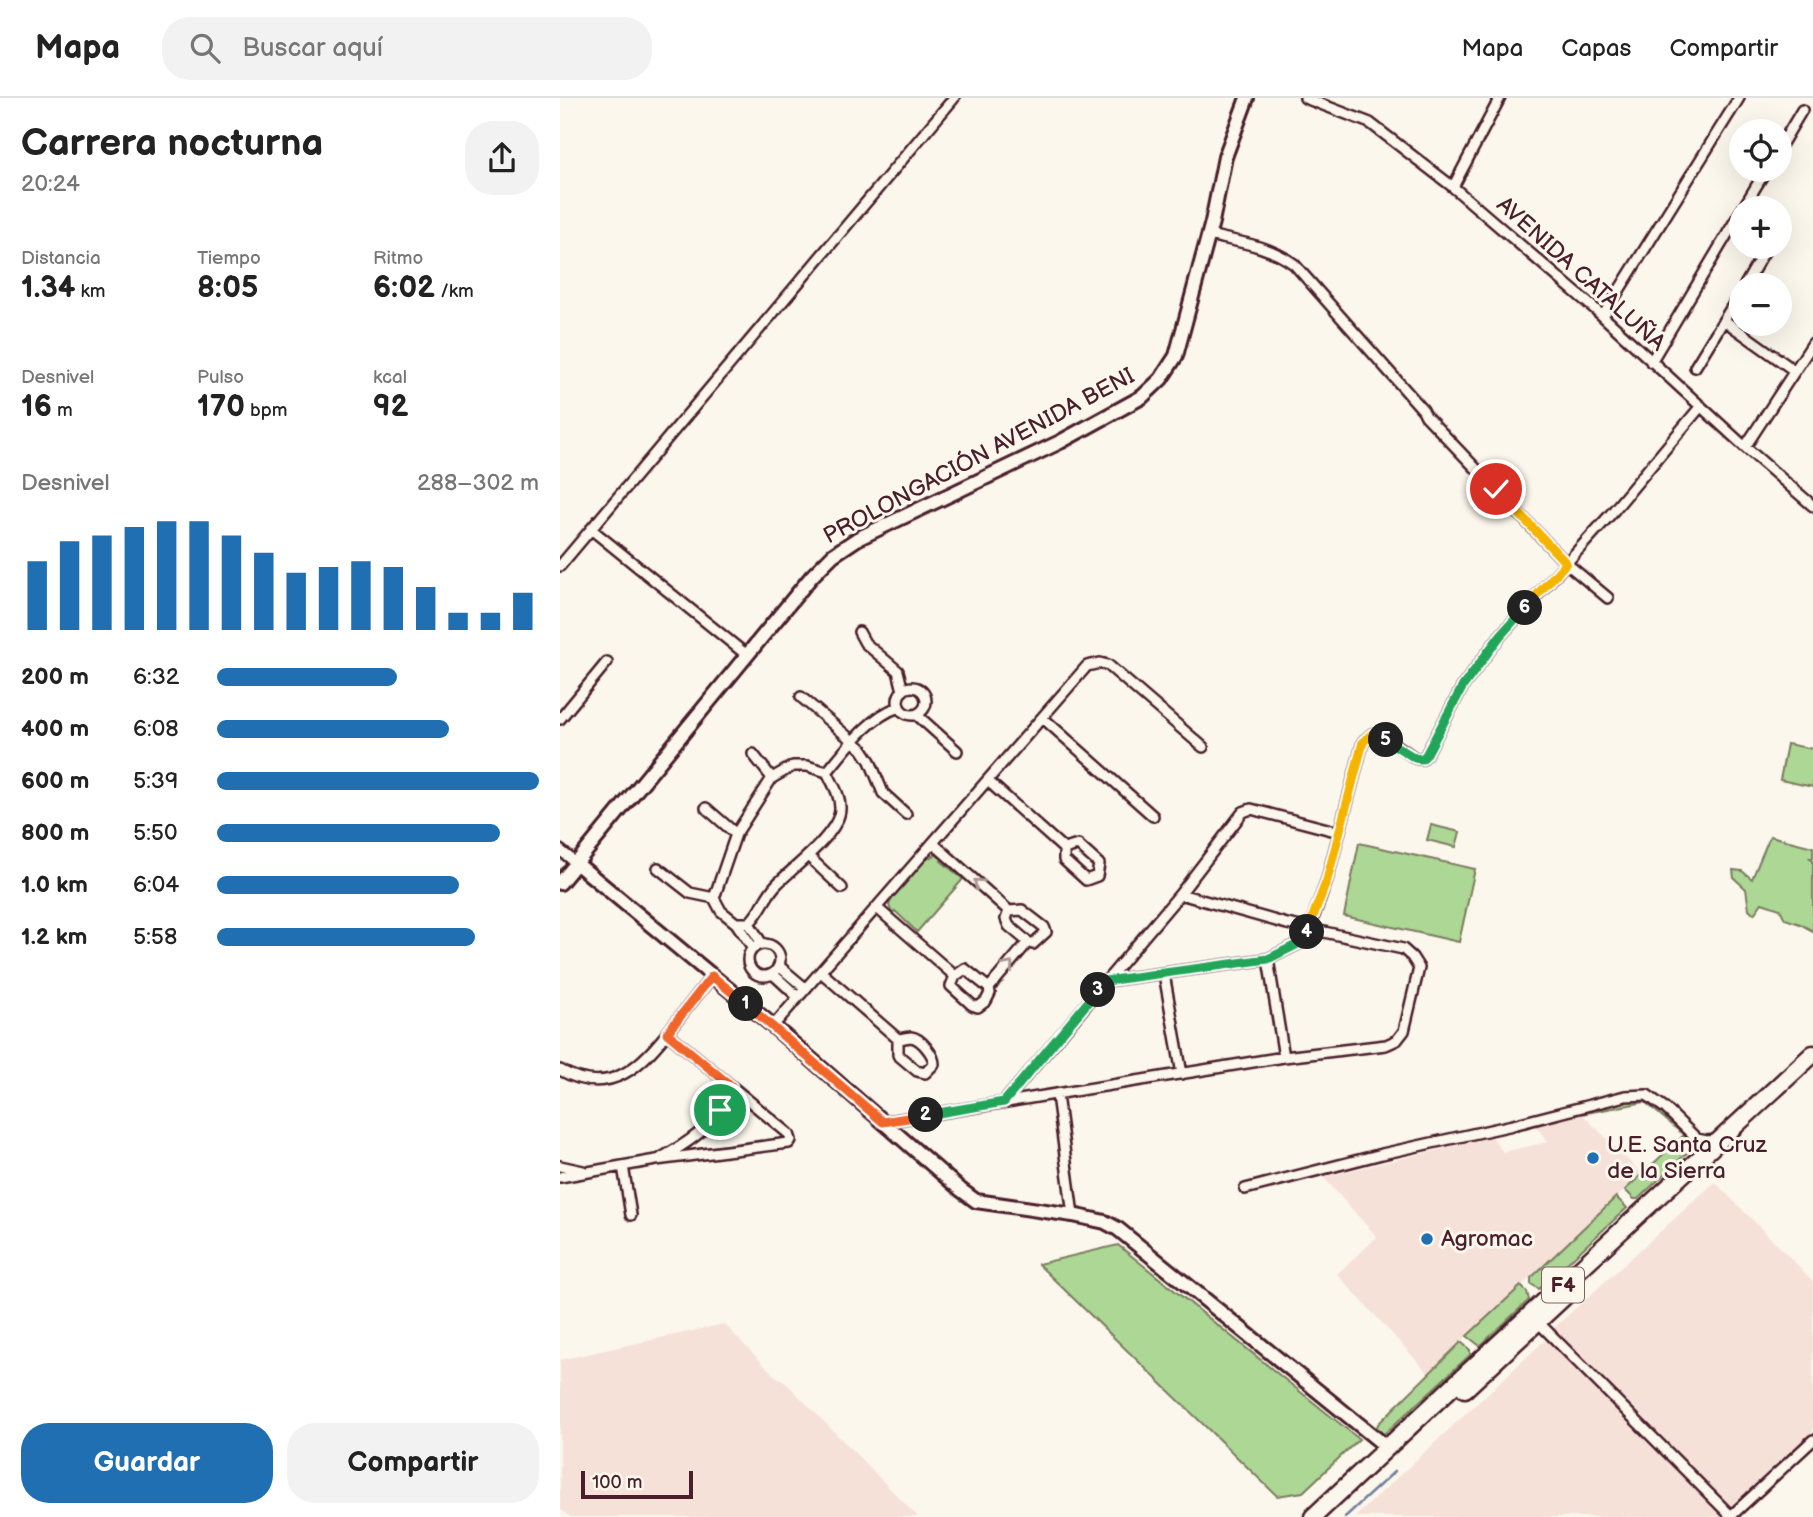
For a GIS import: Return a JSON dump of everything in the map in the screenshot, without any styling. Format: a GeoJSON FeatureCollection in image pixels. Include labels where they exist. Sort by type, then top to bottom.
{"type":"FeatureCollection","features":[{"type":"Feature","properties":{"kind":"highway","name":"F4"},"geometry":{"type":"LineString","coordinates":[[1313,1517],[1813,1054]]}},
{"type":"Feature","properties":{"kind":"highway","name":"F4"},"geometry":{"type":"LineString","coordinates":[[1327,1517],[1813,1069]]}},
{"type":"Feature","properties":{"kind":"street"},"geometry":{"type":"LineString","coordinates":[[560,566],[954,98]]}},
{"type":"Feature","properties":{"kind":"street","name":"PROLONGACIÓN AVENIDA BENI"},"geometry":{"type":"LineString","coordinates":[[560,883],[668,749],[812,576],[833,555],[857,539],[1060,442],[1142,397],[1161,379],[1176,356],[1226,157],[1247,98]]}},
{"type":"Feature","properties":{"kind":"street","name":"AVENIDA CATALUÑA"},"geometry":{"type":"LineString","coordinates":[[1305,98],[1370,124],[1453,187],[1603,316],[1813,506]]}},
{"type":"Feature","properties":{"kind":"street"},"geometry":{"type":"LineString","coordinates":[[1453,187],[1500,98]]}},
{"type":"Feature","properties":{"kind":"street"},"geometry":{"type":"LineString","coordinates":[[1603,316],[1738,98]]}},
{"type":"Feature","properties":{"kind":"street"},"geometry":{"type":"LineString","coordinates":[[1792,127],[1802,110]]}},
{"type":"Feature","properties":{"kind":"street"},"geometry":{"type":"LineString","coordinates":[[1651,362],[1729,232]]}},
{"type":"Feature","properties":{"kind":"street"},"geometry":{"type":"LineString","coordinates":[[1208,235],[1264,248],[1294,264],[1426,416],[1566,563],[1608,598]]}},
{"type":"Feature","properties":{"kind":"street"},"geometry":{"type":"LineString","coordinates":[[1695,367],[1729,312]]}},
{"type":"Feature","properties":{"kind":"street"},"geometry":{"type":"LineString","coordinates":[[1724,321],[1795,371]]}},
{"type":"Feature","properties":{"kind":"street"},"geometry":{"type":"LineString","coordinates":[[1745,447],[1813,343]]}},
{"type":"Feature","properties":{"kind":"street"},"geometry":{"type":"LineString","coordinates":[[1105,981],[1268,959],[1298,944],[1309,929],[1327,880],[1366,737],[1372,734],[1392,742],[1415,758],[1422,759],[1463,686],[1500,636],[1610,515],[1701,406]]}},
{"type":"Feature","properties":{"kind":"street"},"geometry":{"type":"LineString","coordinates":[[591,529],[748,656]]}},
{"type":"Feature","properties":{"kind":"street"},"geometry":{"type":"LineString","coordinates":[[859,632],[865,643],[898,671],[903,691]]}},
{"type":"Feature","properties":{"kind":"street"},"geometry":{"type":"LineString","coordinates":[[560,719],[607,662]]}},
{"type":"Feature","properties":{"kind":"street"},"geometry":{"type":"LineString","coordinates":[[773,1026],[1087,666],[1100,663],[1108,665],[1203,747]]}},
{"type":"Feature","properties":{"kind":"street"},"geometry":{"type":"LineString","coordinates":[[918,715],[926,704],[924,694],[912,687],[903,691],[898,698],[899,707],[905,713],[918,715],[957,751]]}},
{"type":"Feature","properties":{"kind":"street"},"geometry":{"type":"LineString","coordinates":[[801,697],[870,761],[883,793],[906,814]]}},
{"type":"Feature","properties":{"kind":"street"},"geometry":{"type":"LineString","coordinates":[[827,772],[872,723],[899,707]]}},
{"type":"Feature","properties":{"kind":"street"},"geometry":{"type":"LineString","coordinates":[[1042,718],[1153,816]]}},
{"type":"Feature","properties":{"kind":"street"},"geometry":{"type":"LineString","coordinates":[[752,754],[772,778]]}},
{"type":"Feature","properties":{"kind":"street"},"geometry":{"type":"LineString","coordinates":[[736,923],[749,923],[760,913],[775,885],[809,857],[829,832],[841,811],[838,792],[827,772],[807,766],[793,766],[772,778],[736,834],[714,898],[721,911],[758,946]]}},
{"type":"Feature","properties":{"kind":"street"},"geometry":{"type":"LineString","coordinates":[[988,780],[1064,849]]}},
{"type":"Feature","properties":{"kind":"street"},"geometry":{"type":"LineString","coordinates":[[706,808],[736,834]]}},
{"type":"Feature","properties":{"kind":"street"},"geometry":{"type":"LineString","coordinates":[[1004,1102],[1180,894],[1243,812],[1251,808],[1339,832]]}},
{"type":"Feature","properties":{"kind":"street"},"geometry":{"type":"LineString","coordinates":[[933,843],[1009,911]]}},
{"type":"Feature","properties":{"kind":"street"},"geometry":{"type":"LineString","coordinates":[[560,850],[773,1026],[976,1201],[1073,1215],[1105,1222],[1118,1229],[1388,1448]]}},
{"type":"Feature","properties":{"kind":"street"},"geometry":{"type":"LineString","coordinates":[[809,857],[842,888]]}},
{"type":"Feature","properties":{"kind":"street"},"geometry":{"type":"LineString","coordinates":[[658,868],[690,893],[714,898]]}},
{"type":"Feature","properties":{"kind":"street"},"geometry":{"type":"LineString","coordinates":[[883,1122],[1057,1096],[1284,1057],[1386,1045],[1397,1040],[1404,1031],[1419,968],[1403,949],[1309,929],[1180,894]]}},
{"type":"Feature","properties":{"kind":"street"},"geometry":{"type":"LineString","coordinates":[[877,908],[955,976]]}},
{"type":"Feature","properties":{"kind":"street"},"geometry":{"type":"LineString","coordinates":[[1022,909],[1044,927],[1046,932],[1033,944],[1028,942],[1009,926],[1006,919],[1009,911],[1022,909]]}},
{"type":"Feature","properties":{"kind":"street"},"geometry":{"type":"LineString","coordinates":[[749,923],[758,946]]}},
{"type":"Feature","properties":{"kind":"street"},"geometry":{"type":"LineString","coordinates":[[989,988],[1028,942]]}},
{"type":"Feature","properties":{"kind":"street"},"geometry":{"type":"LineString","coordinates":[[758,946],[773,946],[779,955],[776,970],[762,977],[752,972],[747,963],[750,952],[758,946]]}},
{"type":"Feature","properties":{"kind":"street"},"geometry":{"type":"LineString","coordinates":[[1268,959],[1284,1057]]}},
{"type":"Feature","properties":{"kind":"street"},"geometry":{"type":"LineString","coordinates":[[965,969],[989,988],[986,1001],[978,1007],[972,1005],[951,986],[955,976],[965,969]]}},
{"type":"Feature","properties":{"kind":"street"},"geometry":{"type":"LineString","coordinates":[[776,970],[805,988]]}},
{"type":"Feature","properties":{"kind":"street"},"geometry":{"type":"LineString","coordinates":[[776,970],[798,997]]}},
{"type":"Feature","properties":{"kind":"street"},"geometry":{"type":"LineString","coordinates":[[821,972],[898,1039],[898,1055],[917,1071],[925,1073],[934,1064],[931,1053],[915,1039],[898,1039]]}},
{"type":"Feature","properties":{"kind":"street"},"geometry":{"type":"LineString","coordinates":[[1164,974],[1182,1074]]}},
{"type":"Feature","properties":{"kind":"street"},"geometry":{"type":"LineString","coordinates":[[560,1070],[585,1079],[611,1079],[641,1064],[712,976]]}},
{"type":"Feature","properties":{"kind":"street"},"geometry":{"type":"LineString","coordinates":[[560,1177],[656,1160],[789,1143],[789,1134],[667,1033]]}},
{"type":"Feature","properties":{"kind":"street"},"geometry":{"type":"LineString","coordinates":[[656,1160],[704,1130],[720,1110],[731,1086]]}},
{"type":"Feature","properties":{"kind":"street"},"geometry":{"type":"LineString","coordinates":[[1245,1189],[1625,1097],[1647,1095],[1665,1108],[1697,1139],[1699,1145],[1688,1170]]}},
{"type":"Feature","properties":{"kind":"street"},"geometry":{"type":"LineString","coordinates":[[1057,1096],[1073,1215]]}},
{"type":"Feature","properties":{"kind":"street"},"geometry":{"type":"LineString","coordinates":[[1697,1139],[1712,1141],[1725,1136]]}},
{"type":"Feature","properties":{"kind":"street"},"geometry":{"type":"LineString","coordinates":[[560,1166],[592,1172]]}},
{"type":"Feature","properties":{"kind":"street"},"geometry":{"type":"LineString","coordinates":[[623,1166],[631,1215]]}},
{"type":"Feature","properties":{"kind":"street"},"geometry":{"type":"LineString","coordinates":[[1538,1322],[1731,1517],[1813,1440]]}},
{"type":"Feature","properties":{"kind":"shaded area"},"geometry":{"type":"Polygon","coordinates":[[[1582,1114],[1642,1174],[1429,1374],[1337,1274],[1377,1237],[1323,1177],[1492,1137],[1503,1152],[1548,1142],[1535,1125],[1582,1114]]]}},
{"type":"Feature","properties":{"kind":"shaded area"},"geometry":{"type":"Polygon","coordinates":[[[1715,1182],[1813,1281],[1813,1431],[1722,1517],[1355,1517],[1545,1340],[1555,1327],[1715,1182]]]}},
{"type":"Feature","properties":{"kind":"shaded area"},"geometry":{"type":"Polygon","coordinates":[[[724,1324],[918,1517],[570,1517],[560,1509],[560,1360],[724,1324]]]}},
{"type":"Feature","properties":{"kind":"green space"},"geometry":{"type":"Polygon","coordinates":[[[1787,744],[1813,749],[1813,787],[1780,780],[1787,744]]]}},
{"type":"Feature","properties":{"kind":"green space"},"geometry":{"type":"Polygon","coordinates":[[[1431,825],[1460,832],[1456,847],[1427,840],[1431,825]]]}},
{"type":"Feature","properties":{"kind":"green space"},"geometry":{"type":"Polygon","coordinates":[[[1770,836],[1813,847],[1813,858],[1810,858],[1813,861],[1813,931],[1785,919],[1780,909],[1762,903],[1754,914],[1749,909],[1746,889],[1734,878],[1733,870],[1742,871],[1752,879],[1770,836]]]}},
{"type":"Feature","properties":{"kind":"green space"},"geometry":{"type":"Polygon","coordinates":[[[1359,843],[1475,869],[1459,942],[1344,916],[1359,843]]]}},
{"type":"Feature","properties":{"kind":"green space"},"geometry":{"type":"Polygon","coordinates":[[[936,855],[963,879],[917,932],[895,911],[892,914],[889,905],[909,876],[923,862],[936,855]]]}},
{"type":"Feature","properties":{"kind":"green space"},"geometry":{"type":"Polygon","coordinates":[[[1633,1099],[1642,1100],[1659,1107],[1693,1140],[1691,1149],[1638,1199],[1634,1199],[1625,1190],[1684,1135],[1645,1102],[1582,1114],[1580,1110],[1633,1099]]]}},
{"type":"Feature","properties":{"kind":"green space"},"geometry":{"type":"Polygon","coordinates":[[[1616,1197],[1627,1208],[1539,1289],[1531,1284],[1531,1278],[1616,1197]]]}},
{"type":"Feature","properties":{"kind":"green space"},"geometry":{"type":"Polygon","coordinates":[[[1118,1245],[1359,1439],[1303,1492],[1277,1496],[1038,1264],[1118,1245]]]}},
{"type":"Feature","properties":{"kind":"green space"},"geometry":{"type":"Polygon","coordinates":[[[1521,1286],[1527,1292],[1529,1300],[1480,1346],[1467,1336],[1521,1286]]]}},
{"type":"Feature","properties":{"kind":"green space"},"geometry":{"type":"Polygon","coordinates":[[[1461,1342],[1470,1350],[1470,1355],[1383,1435],[1376,1430],[1378,1424],[1461,1342]]]}},
{"type":"Feature","properties":{"kind":"waterway"},"geometry":{"type":"LineString","coordinates":[[1345,1517],[1395,1471]]}},
{"type":"Feature","properties":{"kind":"place","name":"U.E. Santa Cruz de la Sierra"},"geometry":{"type":"Point","coordinates":[1593,1158]}},
{"type":"Feature","properties":{"kind":"place","name":"Agromac"},"geometry":{"type":"Point","coordinates":[1427,1239]}},
{"type":"Feature","properties":{"kind":"route"},"geometry":{"type":"LineString","coordinates":[[720,1110],[731,1086],[667,1033],[712,976],[883,1122],[1004,1102],[1105,981],[1268,959],[1298,944],[1309,929],[1327,880],[1366,737],[1372,734],[1392,742],[1415,758],[1422,759],[1463,686],[1500,636],[1566,563],[1496,489]]}}]}
